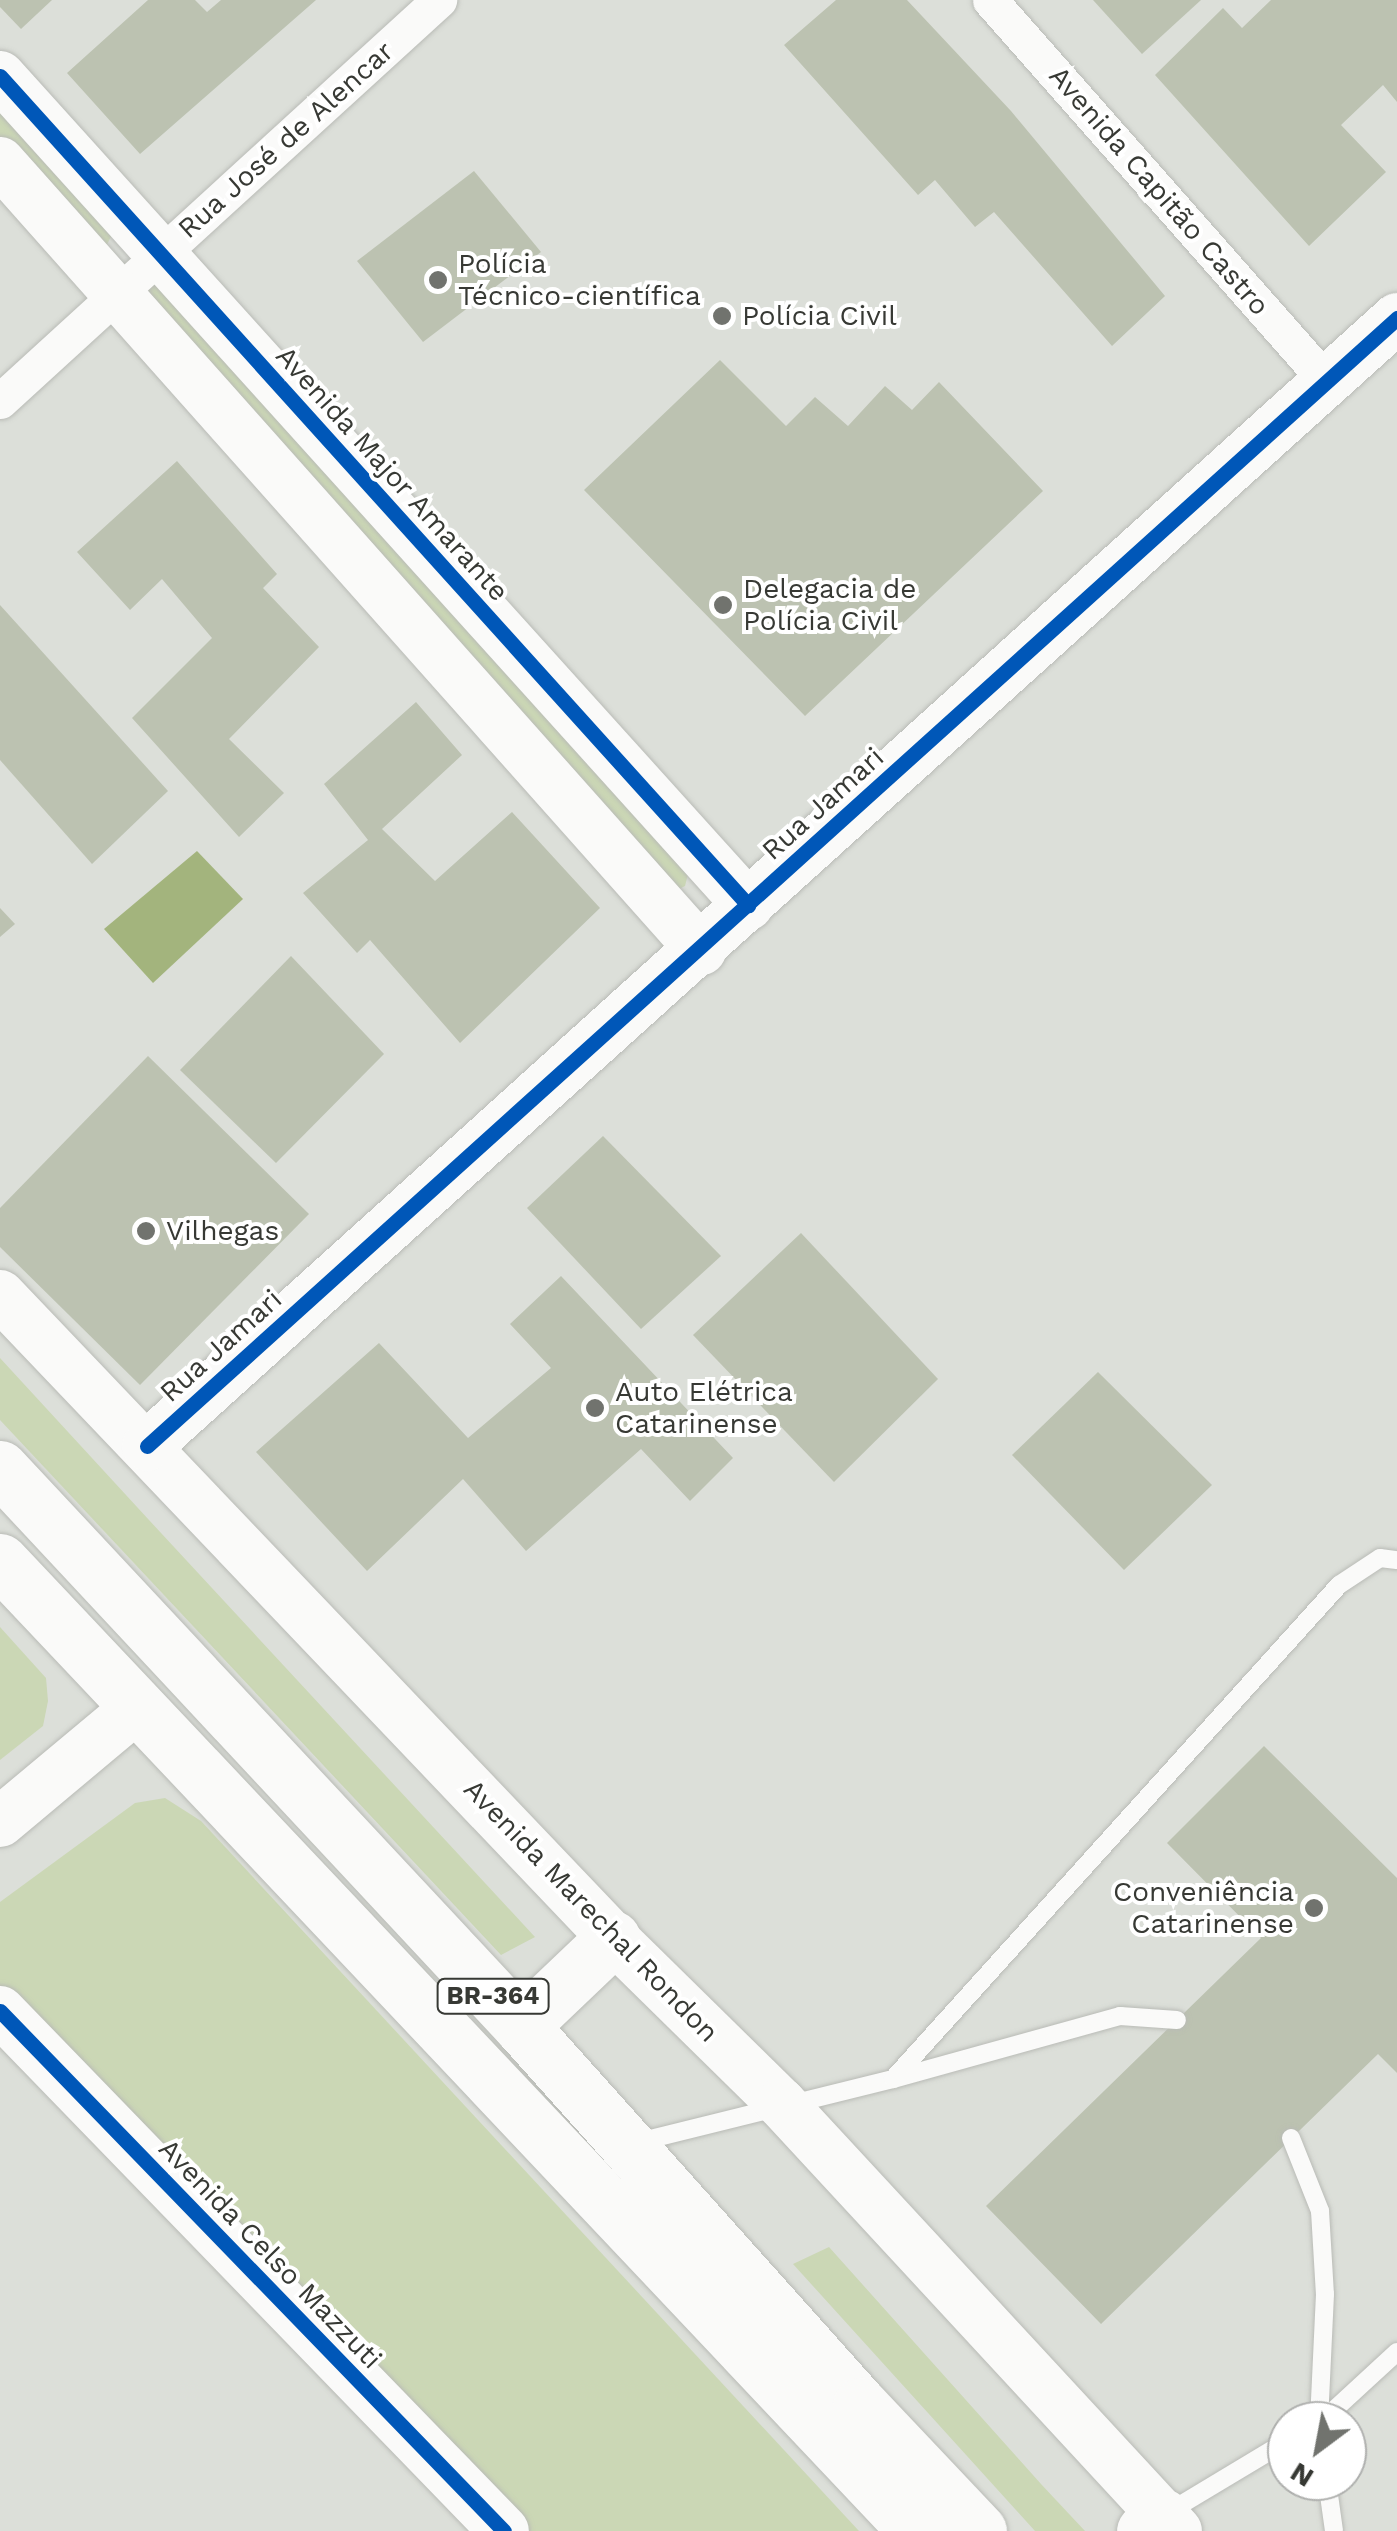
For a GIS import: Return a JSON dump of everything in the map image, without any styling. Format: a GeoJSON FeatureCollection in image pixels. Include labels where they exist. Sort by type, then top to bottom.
{"type":"FeatureCollection","features":[{"type":"Feature","properties":{"kind":"highway","name":"BR-364"},"geometry":{"type":"LineString","coordinates":[[0,1468],[521,2026],[860,2405],[979,2531]]}},
{"type":"Feature","properties":{"kind":"highway","name":"BR-364"},"geometry":{"type":"LineString","coordinates":[[0,1562],[916,2531]]}},
{"type":"Feature","properties":{"kind":"highway"},"geometry":{"type":"LineString","coordinates":[[521,2026],[613,1938]]}},
{"type":"Feature","properties":{"kind":"street","name":"Rua José de Alencar"},"geometry":{"type":"LineString","coordinates":[[0,400],[439,0]]}},
{"type":"Feature","properties":{"kind":"street","name":"Avenida Capitão Castro"},"geometry":{"type":"LineString","coordinates":[[990,0],[1327,382]]}},
{"type":"Feature","properties":{"kind":"street","name":"Avenida Major Amarante"},"geometry":{"type":"LineString","coordinates":[[0,76],[748,906]]}},
{"type":"Feature","properties":{"kind":"street"},"geometry":{"type":"LineString","coordinates":[[0,162],[701,950]]}},
{"type":"Feature","properties":{"kind":"street","name":"Rua Jamari"},"geometry":{"type":"LineString","coordinates":[[147,1446],[1397,318]]}},
{"type":"Feature","properties":{"kind":"street","name":"Avenida Marechal Rondon"},"geometry":{"type":"LineString","coordinates":[[0,1295],[613,1938],[781,2104],[1161,2526]]}},
{"type":"Feature","properties":{"kind":"street"},"geometry":{"type":"LineString","coordinates":[[0,1822],[136,1709]]}},
{"type":"Feature","properties":{"kind":"street","name":"Avenida Celso Mazzuti"},"geometry":{"type":"LineString","coordinates":[[0,2011],[504,2531]]}},
{"type":"Feature","properties":{"kind":"lane"},"geometry":{"type":"LineString","coordinates":[[893,2079],[1339,1585],[1389,1559],[1397,1540]]}},
{"type":"Feature","properties":{"kind":"lane"},"geometry":{"type":"LineString","coordinates":[[628,2145],[893,2079],[1120,2016],[1177,2020]]}},
{"type":"Feature","properties":{"kind":"lane"},"geometry":{"type":"LineString","coordinates":[[1291,2138],[1320,2211],[1325,2294],[1321,2401]]}},
{"type":"Feature","properties":{"kind":"lane"},"geometry":{"type":"LineString","coordinates":[[1342,2401],[1397,2352]]}},
{"type":"Feature","properties":{"kind":"lane"},"geometry":{"type":"LineString","coordinates":[[1161,2526],[1267,2455]]}},
{"type":"Feature","properties":{"kind":"lane"},"geometry":{"type":"LineString","coordinates":[[1330,2501],[1334,2531]]}},
{"type":"Feature","properties":{"kind":"shaded area"},"geometry":{"type":"Polygon","coordinates":[[[0,107],[113,233],[105,248],[0,142],[0,107]]]}},
{"type":"Feature","properties":{"kind":"shaded area"},"geometry":{"type":"Polygon","coordinates":[[[153,283],[163,289],[688,874],[685,886],[679,889],[148,304],[146,287],[153,283]]]}},
{"type":"Feature","properties":{"kind":"shaded area"},"geometry":{"type":"Polygon","coordinates":[[[197,851],[243,899],[153,983],[104,929],[197,851]]]}},
{"type":"Feature","properties":{"kind":"shaded area"},"geometry":{"type":"Polygon","coordinates":[[[0,1358],[535,1937],[501,1955],[0,1420],[0,1358]]]}},
{"type":"Feature","properties":{"kind":"shaded area"},"geometry":{"type":"Polygon","coordinates":[[[0,1627],[46,1678],[48,1701],[43,1726],[0,1760],[0,1627]]]}},
{"type":"Feature","properties":{"kind":"shaded area"},"geometry":{"type":"Polygon","coordinates":[[[165,1798],[201,1821],[859,2531],[476,2531],[0,2011],[0,1902],[135,1803],[165,1798]]]}},
{"type":"Feature","properties":{"kind":"shaded area"},"geometry":{"type":"Polygon","coordinates":[[[829,2247],[1085,2531],[1035,2531],[793,2264],[829,2247]]]}},
{"type":"Feature","properties":{"kind":"building"},"geometry":{"type":"Polygon","coordinates":[[[0,0],[52,0],[21,29],[0,7],[0,0]]]}},
{"type":"Feature","properties":{"kind":"building"},"geometry":{"type":"Polygon","coordinates":[[[148,0],[195,0],[207,12],[221,0],[316,0],[140,154],[67,73],[148,0]]]}},
{"type":"Feature","properties":{"kind":"building"},"geometry":{"type":"Polygon","coordinates":[[[836,0],[907,0],[1011,111],[1165,296],[1112,346],[994,212],[975,227],[935,180],[918,195],[784,45],[836,0]]]}},
{"type":"Feature","properties":{"kind":"building"},"geometry":{"type":"Polygon","coordinates":[[[1093,0],[1201,0],[1142,54],[1093,0]]]}},
{"type":"Feature","properties":{"kind":"building"},"geometry":{"type":"Polygon","coordinates":[[[1271,0],[1397,0],[1397,102],[1383,85],[1341,125],[1386,172],[1309,246],[1155,75],[1223,8],[1242,28],[1271,0]]]}},
{"type":"Feature","properties":{"kind":"building"},"geometry":{"type":"Polygon","coordinates":[[[474,171],[541,252],[423,342],[357,261],[474,171]]]}},
{"type":"Feature","properties":{"kind":"building"},"geometry":{"type":"Polygon","coordinates":[[[720,360],[786,426],[815,397],[848,426],[885,386],[912,410],[939,382],[1043,491],[805,716],[584,490],[720,360]]]}},
{"type":"Feature","properties":{"kind":"building"},"geometry":{"type":"Polygon","coordinates":[[[177,461],[277,574],[263,588],[319,647],[229,739],[284,793],[239,837],[132,718],[212,638],[162,579],[130,610],[77,552],[177,461]]]}},
{"type":"Feature","properties":{"kind":"building"},"geometry":{"type":"Polygon","coordinates":[[[0,605],[168,791],[92,864],[0,760],[0,605]]]}},
{"type":"Feature","properties":{"kind":"building"},"geometry":{"type":"Polygon","coordinates":[[[416,702],[462,755],[382,829],[435,881],[512,812],[600,908],[460,1043],[370,940],[357,953],[303,893],[368,840],[324,784],[416,702]]]}},
{"type":"Feature","properties":{"kind":"building"},"geometry":{"type":"Polygon","coordinates":[[[0,908],[15,924],[0,937],[0,908]]]}},
{"type":"Feature","properties":{"kind":"building"},"geometry":{"type":"Polygon","coordinates":[[[291,956],[384,1054],[276,1163],[180,1070],[291,956]]]}},
{"type":"Feature","properties":{"kind":"building","name":"Vilhegas"},"geometry":{"type":"Polygon","coordinates":[[[148,1056],[309,1214],[140,1385],[0,1247],[0,1208],[148,1056]]]}},
{"type":"Feature","properties":{"kind":"building"},"geometry":{"type":"Polygon","coordinates":[[[603,1136],[721,1256],[641,1329],[527,1208],[603,1136]]]}},
{"type":"Feature","properties":{"kind":"building"},"geometry":{"type":"Polygon","coordinates":[[[801,1233],[938,1379],[834,1482],[693,1335],[801,1233]]]}},
{"type":"Feature","properties":{"kind":"building"},"geometry":{"type":"Polygon","coordinates":[[[561,1276],[733,1458],[690,1501],[641,1449],[526,1551],[463,1479],[367,1571],[256,1452],[379,1343],[468,1438],[551,1368],[510,1324],[561,1276]]]}},
{"type":"Feature","properties":{"kind":"building"},"geometry":{"type":"Polygon","coordinates":[[[1098,1372],[1212,1485],[1124,1570],[1012,1455],[1098,1372]]]}},
{"type":"Feature","properties":{"kind":"building"},"geometry":{"type":"Polygon","coordinates":[[[1264,1746],[1397,1878],[1397,2073],[1378,2054],[1101,2324],[986,2206],[1261,1938],[1167,1843],[1264,1746]]]}},
{"type":"Feature","properties":{"kind":"cycle path"},"geometry":{"type":"LineString","coordinates":[[0,76],[748,905]]}},
{"type":"Feature","properties":{"kind":"cycle path"},"geometry":{"type":"LineString","coordinates":[[147,1446],[1397,318]]}},
{"type":"Feature","properties":{"kind":"cycle path"},"geometry":{"type":"LineString","coordinates":[[0,2011],[504,2531]]}},
{"type":"Feature","properties":{"kind":"place","name":"Polícia Técnico-científica"},"geometry":{"type":"Point","coordinates":[438,280]}},
{"type":"Feature","properties":{"kind":"place","name":"Polícia Civil"},"geometry":{"type":"Point","coordinates":[722,316]}},
{"type":"Feature","properties":{"kind":"place","name":"Delegacia de Polícia Civil"},"geometry":{"type":"Point","coordinates":[723,605]}},
{"type":"Feature","properties":{"kind":"place","name":"Vilhegas"},"geometry":{"type":"Point","coordinates":[146,1231]}},
{"type":"Feature","properties":{"kind":"place","name":"Auto Elétrica Catarinense"},"geometry":{"type":"Point","coordinates":[595,1408]}},
{"type":"Feature","properties":{"kind":"place","name":"Conveniência Catarinense"},"geometry":{"type":"Point","coordinates":[1314,1908]}}]}
